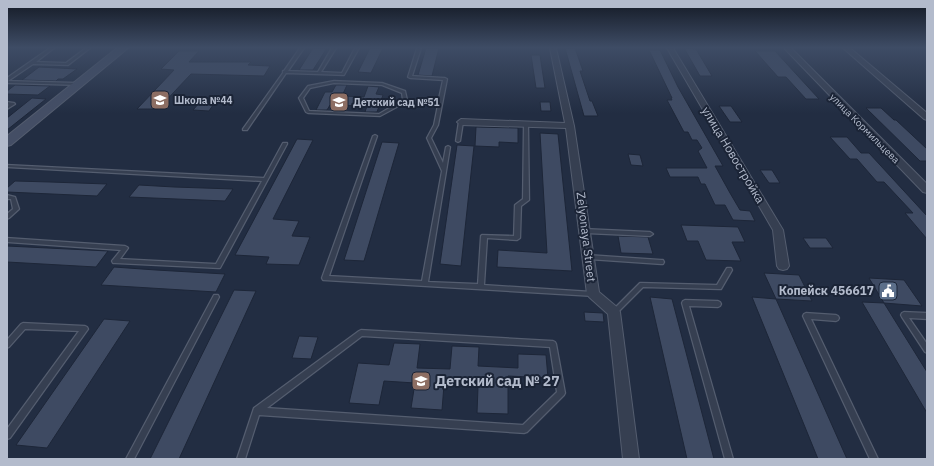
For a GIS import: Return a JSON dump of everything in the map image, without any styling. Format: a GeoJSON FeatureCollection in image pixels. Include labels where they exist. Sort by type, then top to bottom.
{"type":"FeatureCollection","features":[{"type":"Feature","properties":{"kind":"main road"},"geometry":{"type":"LineString","coordinates":[[7,142],[96,70]]}},
{"type":"Feature","properties":{"kind":"street","name":"Zelyonaya Street"},"geometry":{"type":"LineString","coordinates":[[558,70],[570,126],[593,294],[614,312]]}},
{"type":"Feature","properties":{"kind":"street","name":"улица Новостройка"},"geometry":{"type":"LineString","coordinates":[[683,70],[778,230],[782,266]]}},
{"type":"Feature","properties":{"kind":"street","name":"улица Кормильцева"},"geometry":{"type":"LineString","coordinates":[[808,70],[927,190]]}},
{"type":"Feature","properties":{"kind":"street"},"geometry":{"type":"LineString","coordinates":[[872,70],[927,117]]}},
{"type":"Feature","properties":{"kind":"street"},"geometry":{"type":"LineString","coordinates":[[461,122],[570,126]]}},
{"type":"Feature","properties":{"kind":"street"},"geometry":{"type":"LineString","coordinates":[[614,312],[631,459]]}},
{"type":"Feature","properties":{"kind":"lane"},"geometry":{"type":"LineString","coordinates":[[7,81],[23,70]]}},
{"type":"Feature","properties":{"kind":"lane"},"geometry":{"type":"LineString","coordinates":[[245,129],[284,72],[343,74],[345,70]]}},
{"type":"Feature","properties":{"kind":"lane"},"geometry":{"type":"LineString","coordinates":[[412,70],[410,77],[445,79],[436,126],[429,138],[444,171]]}},
{"type":"Feature","properties":{"kind":"lane"},"geometry":{"type":"LineString","coordinates":[[7,81],[78,84]]}},
{"type":"Feature","properties":{"kind":"lane"},"geometry":{"type":"LineString","coordinates":[[405,101],[404,92],[382,84],[334,82],[309,87],[301,98],[308,112],[380,115],[405,101],[440,104]]}},
{"type":"Feature","properties":{"kind":"lane"},"geometry":{"type":"LineString","coordinates":[[7,103],[12,104],[7,108]]}},
{"type":"Feature","properties":{"kind":"lane"},"geometry":{"type":"LineString","coordinates":[[458,141],[461,122]]}},
{"type":"Feature","properties":{"kind":"lane"},"geometry":{"type":"LineString","coordinates":[[481,287],[484,236],[517,238],[518,205],[526,200],[526,124]]}},
{"type":"Feature","properties":{"kind":"lane"},"geometry":{"type":"LineString","coordinates":[[375,136],[325,278],[593,294]]}},
{"type":"Feature","properties":{"kind":"lane"},"geometry":{"type":"LineString","coordinates":[[7,240],[125,248],[115,261],[218,266],[285,144]]}},
{"type":"Feature","properties":{"kind":"lane"},"geometry":{"type":"LineString","coordinates":[[425,284],[448,147]]}},
{"type":"Feature","properties":{"kind":"lane"},"geometry":{"type":"LineString","coordinates":[[7,166],[265,180]]}},
{"type":"Feature","properties":{"kind":"lane"},"geometry":{"type":"LineString","coordinates":[[7,197],[13,198],[16,209],[7,217]]}},
{"type":"Feature","properties":{"kind":"lane"},"geometry":{"type":"LineString","coordinates":[[585,231],[650,234]]}},
{"type":"Feature","properties":{"kind":"lane"},"geometry":{"type":"LineString","coordinates":[[588,258],[661,262]]}},
{"type":"Feature","properties":{"kind":"lane"},"geometry":{"type":"LineString","coordinates":[[614,312],[642,285],[719,287],[729,270]]}},
{"type":"Feature","properties":{"kind":"lane"},"geometry":{"type":"LineString","coordinates":[[130,459],[216,297]]}},
{"type":"Feature","properties":{"kind":"lane"},"geometry":{"type":"LineString","coordinates":[[718,304],[685,303],[729,459]]}},
{"type":"Feature","properties":{"kind":"lane"},"geometry":{"type":"LineString","coordinates":[[927,316],[904,315],[927,350]]}},
{"type":"Feature","properties":{"kind":"lane"},"geometry":{"type":"LineString","coordinates":[[836,318],[806,316],[874,459]]}},
{"type":"Feature","properties":{"kind":"lane"},"geometry":{"type":"LineString","coordinates":[[7,345],[23,326],[85,329],[7,435]]}},
{"type":"Feature","properties":{"kind":"lane"},"geometry":{"type":"LineString","coordinates":[[241,459],[257,410],[361,333],[553,344],[560,393],[524,429],[257,410]]}},
{"type":"Feature","properties":{"kind":"building"},"geometry":{"type":"Polygon","coordinates":[[[35,70],[76,70],[63,79],[58,79],[56,81],[22,80],[35,70]]]}},
{"type":"Feature","properties":{"kind":"building"},"geometry":{"type":"Polygon","coordinates":[[[171,70],[268,70],[264,76],[191,74],[158,109],[137,109],[174,70],[171,70]]]}},
{"type":"Feature","properties":{"kind":"building"},"geometry":{"type":"Polygon","coordinates":[[[359,70],[373,70],[371,73],[358,72],[359,70]]]}},
{"type":"Feature","properties":{"kind":"building"},"geometry":{"type":"Polygon","coordinates":[[[420,70],[434,70],[432,76],[418,75],[420,70]]]}},
{"type":"Feature","properties":{"kind":"building"},"geometry":{"type":"Polygon","coordinates":[[[533,70],[542,70],[545,88],[536,88],[533,70]]]}},
{"type":"Feature","properties":{"kind":"building"},"geometry":{"type":"Polygon","coordinates":[[[571,70],[583,70],[583,71],[580,71],[590,101],[592,101],[598,116],[584,116],[571,70]]]}},
{"type":"Feature","properties":{"kind":"building"},"geometry":{"type":"Polygon","coordinates":[[[658,70],[670,70],[723,166],[715,166],[730,193],[740,210],[750,211],[755,221],[733,220],[725,205],[715,205],[705,184],[701,184],[698,177],[670,177],[666,168],[707,168],[698,151],[702,148],[697,140],[692,140],[688,132],[684,132],[667,100],[672,100],[658,70]]]}},
{"type":"Feature","properties":{"kind":"building"},"geometry":{"type":"Polygon","coordinates":[[[696,70],[708,70],[712,76],[700,76],[696,70]]]}},
{"type":"Feature","properties":{"kind":"building"},"geometry":{"type":"Polygon","coordinates":[[[772,70],[792,70],[819,99],[806,99],[786,77],[778,77],[772,70]]]}},
{"type":"Feature","properties":{"kind":"building"},"geometry":{"type":"Polygon","coordinates":[[[15,85],[50,86],[38,95],[7,94],[7,91],[15,85]]]}},
{"type":"Feature","properties":{"kind":"building"},"geometry":{"type":"Polygon","coordinates":[[[336,85],[347,85],[342,96],[364,97],[368,86],[379,87],[376,94],[383,95],[377,112],[365,112],[367,106],[330,105],[327,110],[316,110],[325,92],[332,92],[336,85]]]}},
{"type":"Feature","properties":{"kind":"building"},"geometry":{"type":"Polygon","coordinates":[[[32,98],[46,99],[7,130],[7,118],[32,98]]]}},
{"type":"Feature","properties":{"kind":"building"},"geometry":{"type":"Polygon","coordinates":[[[200,102],[215,102],[209,111],[193,110],[200,102]]]}},
{"type":"Feature","properties":{"kind":"building"},"geometry":{"type":"Polygon","coordinates":[[[540,102],[550,102],[551,111],[541,111],[540,102]]]}},
{"type":"Feature","properties":{"kind":"building"},"geometry":{"type":"Polygon","coordinates":[[[719,106],[731,106],[742,122],[730,122],[719,106]]]}},
{"type":"Feature","properties":{"kind":"building"},"geometry":{"type":"Polygon","coordinates":[[[866,108],[881,108],[894,120],[896,120],[927,149],[927,161],[920,161],[866,108]]]}},
{"type":"Feature","properties":{"kind":"building"},"geometry":{"type":"Polygon","coordinates":[[[476,127],[518,128],[518,143],[499,142],[499,147],[475,146],[476,127]]]}},
{"type":"Feature","properties":{"kind":"building"},"geometry":{"type":"Polygon","coordinates":[[[540,133],[558,134],[572,271],[497,267],[498,250],[547,253],[540,133]]]}},
{"type":"Feature","properties":{"kind":"building"},"geometry":{"type":"Polygon","coordinates":[[[830,137],[847,137],[861,153],[869,153],[927,216],[927,239],[905,213],[913,213],[884,182],[877,182],[857,159],[850,159],[830,137]]]}},
{"type":"Feature","properties":{"kind":"building"},"geometry":{"type":"Polygon","coordinates":[[[297,139],[313,140],[273,219],[299,221],[292,236],[310,237],[299,265],[266,264],[269,257],[235,255],[297,139]]]}},
{"type":"Feature","properties":{"kind":"building"},"geometry":{"type":"Polygon","coordinates":[[[382,142],[399,143],[364,261],[344,260],[382,142]]]}},
{"type":"Feature","properties":{"kind":"building"},"geometry":{"type":"Polygon","coordinates":[[[457,145],[474,146],[461,266],[440,264],[457,145]]]}},
{"type":"Feature","properties":{"kind":"building"},"geometry":{"type":"Polygon","coordinates":[[[628,154],[640,155],[643,166],[631,165],[628,154]]]}},
{"type":"Feature","properties":{"kind":"building"},"geometry":{"type":"Polygon","coordinates":[[[760,170],[772,170],[780,183],[769,183],[760,170]]]}},
{"type":"Feature","properties":{"kind":"building"},"geometry":{"type":"Polygon","coordinates":[[[15,181],[107,184],[97,196],[7,192],[7,188],[15,181]]]}},
{"type":"Feature","properties":{"kind":"building"},"geometry":{"type":"Polygon","coordinates":[[[139,185],[233,189],[225,201],[129,197],[139,185]]]}},
{"type":"Feature","properties":{"kind":"building"},"geometry":{"type":"Polygon","coordinates":[[[681,225],[738,227],[745,242],[732,242],[741,261],[706,260],[698,241],[687,241],[681,225]]]}},
{"type":"Feature","properties":{"kind":"building"},"geometry":{"type":"Polygon","coordinates":[[[618,236],[648,237],[653,254],[621,253],[618,236]]]}},
{"type":"Feature","properties":{"kind":"building"},"geometry":{"type":"Polygon","coordinates":[[[803,238],[826,238],[833,248],[810,248],[803,238]]]}},
{"type":"Feature","properties":{"kind":"building"},"geometry":{"type":"Polygon","coordinates":[[[7,246],[108,251],[96,267],[7,262],[7,246]]]}},
{"type":"Feature","properties":{"kind":"building"},"geometry":{"type":"Polygon","coordinates":[[[114,267],[225,274],[216,292],[101,285],[114,267]]]}},
{"type":"Feature","properties":{"kind":"building"},"geometry":{"type":"Polygon","coordinates":[[[764,273],[799,275],[812,301],[776,299],[764,273]]]}},
{"type":"Feature","properties":{"kind":"building"},"geometry":{"type":"Polygon","coordinates":[[[869,278],[904,280],[922,306],[884,303],[869,278]]]}},
{"type":"Feature","properties":{"kind":"building"},"geometry":{"type":"Polygon","coordinates":[[[234,290],[256,291],[179,459],[150,459],[234,290]]]}},
{"type":"Feature","properties":{"kind":"building"},"geometry":{"type":"Polygon","coordinates":[[[650,297],[672,299],[714,459],[687,459],[650,297]]]}},
{"type":"Feature","properties":{"kind":"building"},"geometry":{"type":"Polygon","coordinates":[[[752,297],[776,299],[847,459],[818,459],[752,297]]]}},
{"type":"Feature","properties":{"kind":"building"},"geometry":{"type":"Polygon","coordinates":[[[862,302],[884,303],[927,372],[927,413],[862,302]]]}},
{"type":"Feature","properties":{"kind":"building"},"geometry":{"type":"Polygon","coordinates":[[[584,312],[603,313],[604,322],[585,321],[584,312]]]}},
{"type":"Feature","properties":{"kind":"building"},"geometry":{"type":"Polygon","coordinates":[[[104,319],[130,321],[47,448],[16,445],[104,319]]]}},
{"type":"Feature","properties":{"kind":"building"},"geometry":{"type":"Polygon","coordinates":[[[299,336],[318,337],[311,359],[292,358],[299,336]]]}},
{"type":"Feature","properties":{"kind":"building"},"geometry":{"type":"Polygon","coordinates":[[[394,343],[420,344],[417,368],[450,369],[452,346],[479,347],[478,366],[518,368],[518,354],[546,355],[548,378],[508,376],[508,414],[477,413],[478,387],[444,385],[442,410],[411,408],[415,383],[384,381],[379,405],[349,403],[358,363],[389,365],[394,343]]]}},
{"type":"Feature","properties":{"kind":"place","name":"Школа №44"},"geometry":{"type":"Point","coordinates":[160,100]}},
{"type":"Feature","properties":{"kind":"place","name":"Детский сад №51"},"geometry":{"type":"Point","coordinates":[339,102]}},
{"type":"Feature","properties":{"kind":"place","name":"Копейск 456617"},"geometry":{"type":"Point","coordinates":[888,291]}},
{"type":"Feature","properties":{"kind":"place","name":"Детский сад № 27"},"geometry":{"type":"Point","coordinates":[421,381]}}]}
